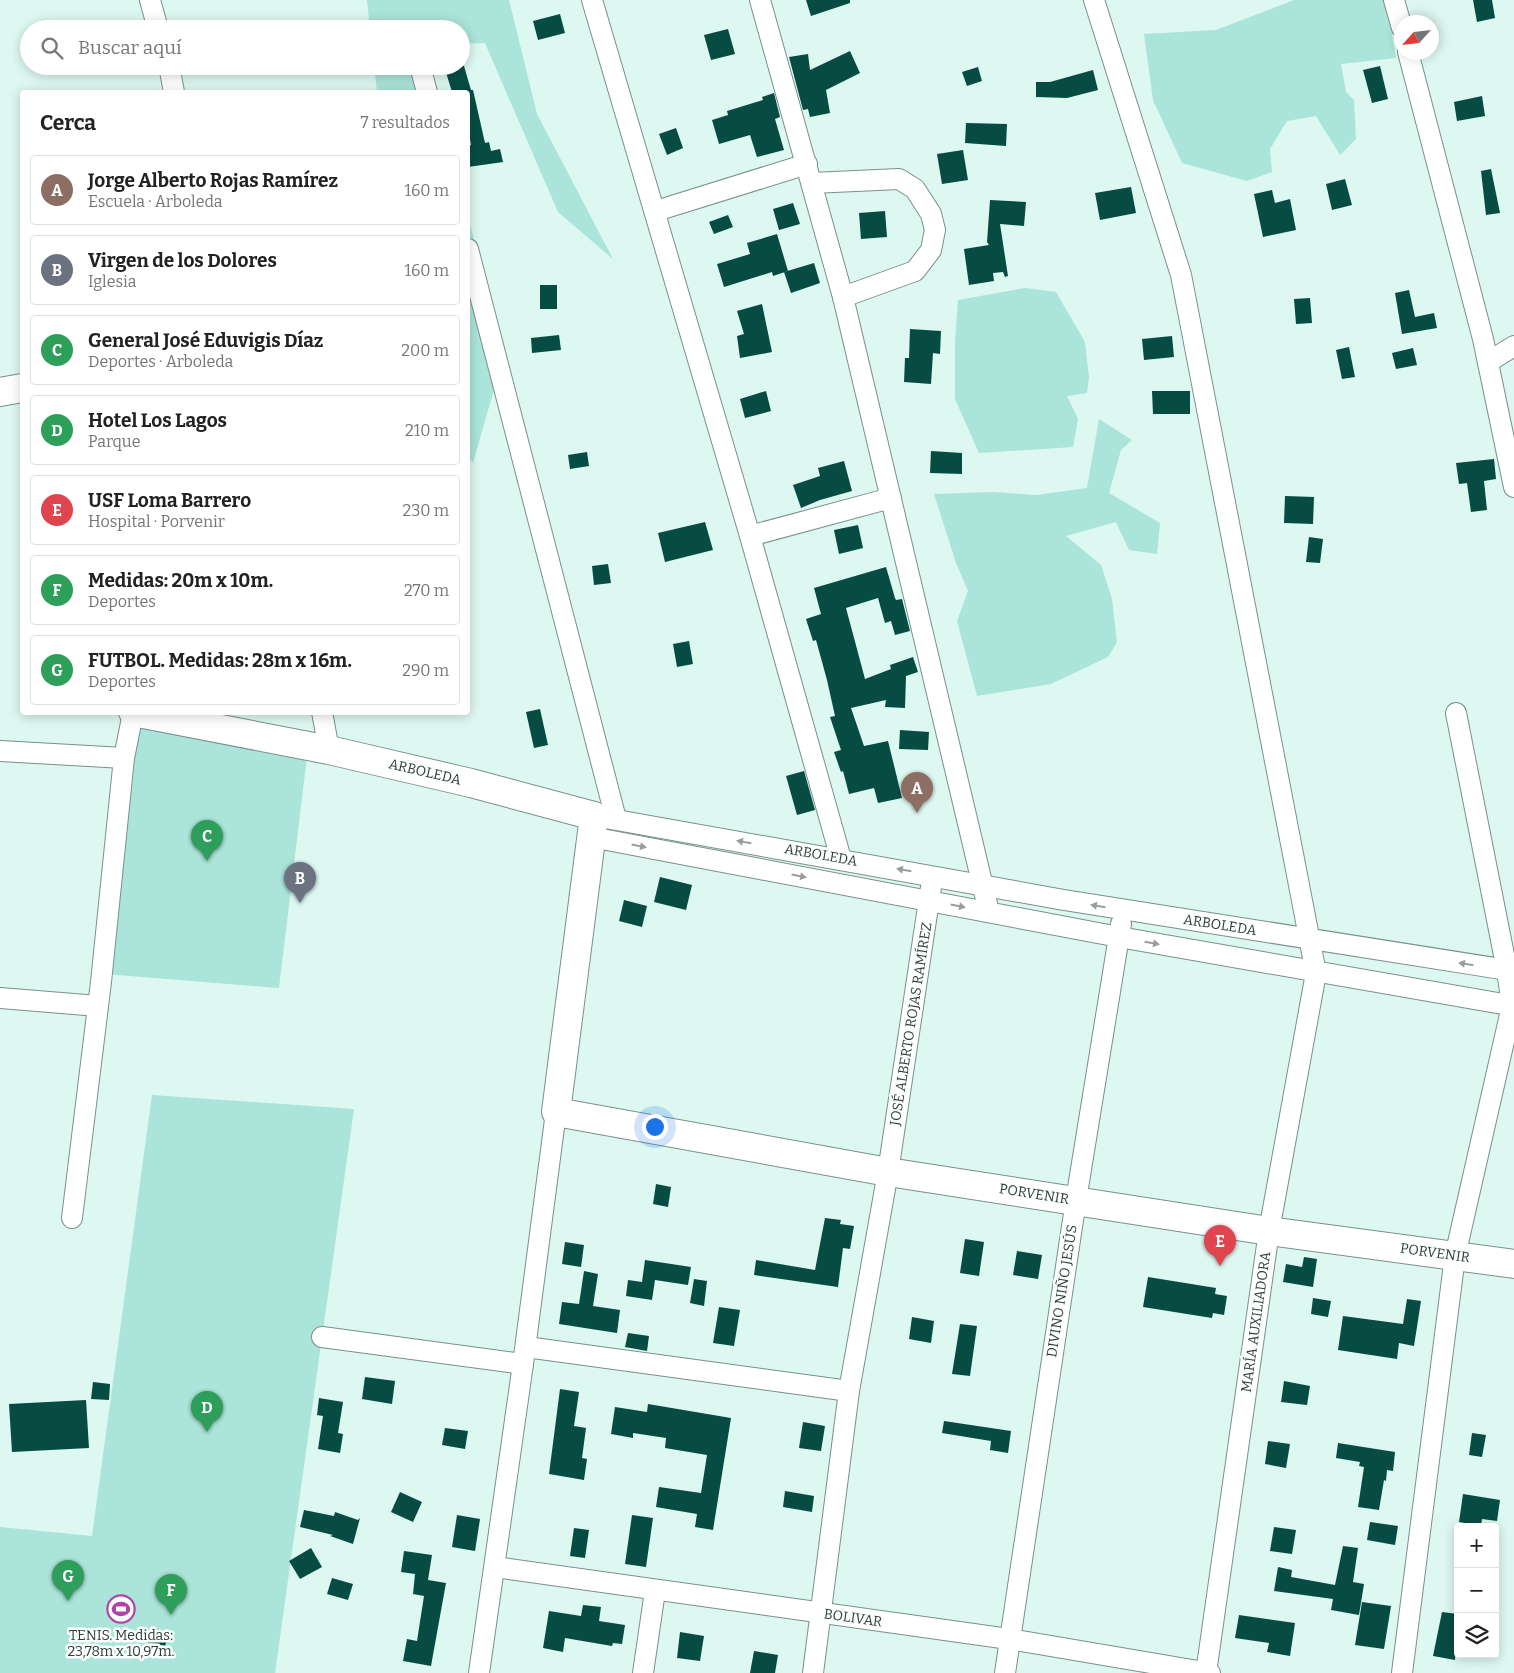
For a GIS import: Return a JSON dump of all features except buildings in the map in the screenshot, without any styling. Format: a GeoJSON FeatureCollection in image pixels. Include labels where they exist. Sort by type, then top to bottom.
{"type":"FeatureCollection","features":[{"type":"Feature","properties":{"kind":"street"},"geometry":{"type":"LineString","coordinates":[[150,0],[156,20]]}},
{"type":"Feature","properties":{"kind":"street"},"geometry":{"type":"LineString","coordinates":[[592,0],[656,211],[750,536],[840,859]]}},
{"type":"Feature","properties":{"kind":"street"},"geometry":{"type":"LineString","coordinates":[[760,0],[842,297],[989,912]]}},
{"type":"Feature","properties":{"kind":"street","name":"MARÍA AUXILIADORA"},"geometry":{"type":"LineString","coordinates":[[1094,0],[1181,275],[1316,973],[1269,1231],[1206,1673]]}},
{"type":"Feature","properties":{"kind":"street"},"geometry":{"type":"LineString","coordinates":[[1394,0],[1398,15]]}},
{"type":"Feature","properties":{"kind":"street"},"geometry":{"type":"LineString","coordinates":[[1410,60],[1488,362],[1514,487]]}},
{"type":"Feature","properties":{"kind":"street"},"geometry":{"type":"LineString","coordinates":[[171,75],[174,90]]}},
{"type":"Feature","properties":{"kind":"street"},"geometry":{"type":"LineString","coordinates":[[422,75],[426,90]]}},
{"type":"Feature","properties":{"kind":"street"},"geometry":{"type":"LineString","coordinates":[[656,211],[809,173],[899,178],[916,189],[931,214],[935,230],[931,250],[915,270],[842,297]]}},
{"type":"Feature","properties":{"kind":"street"},"geometry":{"type":"LineString","coordinates":[[470,258],[600,824],[556,1112],[479,1673]]}},
{"type":"Feature","properties":{"kind":"street"},"geometry":{"type":"LineString","coordinates":[[1488,362],[1514,346]]}},
{"type":"Feature","properties":{"kind":"street"},"geometry":{"type":"LineString","coordinates":[[0,392],[20,388]]}},
{"type":"Feature","properties":{"kind":"street"},"geometry":{"type":"LineString","coordinates":[[750,536],[891,498]]}},
{"type":"Feature","properties":{"kind":"street"},"geometry":{"type":"LineString","coordinates":[[1402,1673],[1454,1256],[1513,1006],[1511,971],[1456,713]]}},
{"type":"Feature","properties":{"kind":"street"},"geometry":{"type":"LineString","coordinates":[[72,1218],[98,1006],[124,758],[133,715]]}},
{"type":"Feature","properties":{"kind":"street","name":"ARBOLEDA"},"geometry":{"type":"LineString","coordinates":[[156,715],[226,721],[329,750],[471,783],[600,824],[929,901],[1316,973],[1513,1006]]}},
{"type":"Feature","properties":{"kind":"street"},"geometry":{"type":"LineString","coordinates":[[323,715],[329,750]]}},
{"type":"Feature","properties":{"kind":"street"},"geometry":{"type":"LineString","coordinates":[[0,751],[124,758]]}},
{"type":"Feature","properties":{"kind":"street","name":"ARBOLEDA"},"geometry":{"type":"LineString","coordinates":[[600,824],[840,859],[1124,910],[1511,971]]}},
{"type":"Feature","properties":{"kind":"street","name":"JOSÉ ALBERTO ROJAS RAMÍREZ"},"geometry":{"type":"LineString","coordinates":[[813,1673],[849,1391],[888,1172],[933,876]]}},
{"type":"Feature","properties":{"kind":"street","name":"DIVINO NIÑO JESÚS"},"geometry":{"type":"LineString","coordinates":[[1005,1673],[1076,1200],[1124,910]]}},
{"type":"Feature","properties":{"kind":"street"},"geometry":{"type":"LineString","coordinates":[[0,998],[98,1006]]}},
{"type":"Feature","properties":{"kind":"street","name":"PORVENIR"},"geometry":{"type":"LineString","coordinates":[[556,1112],[888,1172],[1269,1231],[1514,1264]]}},
{"type":"Feature","properties":{"kind":"street"},"geometry":{"type":"LineString","coordinates":[[322,1337],[524,1356],[849,1391]]}},
{"type":"Feature","properties":{"kind":"street","name":"BOLIVAR"},"geometry":{"type":"LineString","coordinates":[[495,1567],[655,1591],[1009,1639],[1210,1673]]}},
{"type":"Feature","properties":{"kind":"street"},"geometry":{"type":"LineString","coordinates":[[643,1673],[655,1591]]}},
{"type":"Feature","properties":{"kind":"green space"},"geometry":{"type":"Polygon","coordinates":[[[367,0],[509,0],[537,114],[613,259],[558,212],[485,43],[470,44],[470,20],[369,20],[367,0]]]}},
{"type":"Feature","properties":{"kind":"green space"},"geometry":{"type":"Polygon","coordinates":[[[1294,0],[1386,0],[1394,46],[1394,58],[1341,64],[1346,92],[1354,100],[1356,139],[1340,155],[1316,116],[1287,121],[1270,149],[1272,172],[1247,181],[1182,163],[1153,100],[1144,34],[1216,30],[1294,0]]]}},
{"type":"Feature","properties":{"kind":"green space"},"geometry":{"type":"Polygon","coordinates":[[[375,75],[429,75],[433,90],[377,90],[375,75]]]}},
{"type":"Feature","properties":{"kind":"green space"},"geometry":{"type":"Polygon","coordinates":[[[470,225],[504,354],[473,463],[470,459],[470,225]]]}},
{"type":"Feature","properties":{"kind":"green space"},"geometry":{"type":"Polygon","coordinates":[[[1025,288],[1056,292],[1085,342],[1089,378],[1087,393],[1067,396],[1078,419],[1073,447],[979,453],[955,399],[955,342],[958,300],[1025,288]]]}},
{"type":"Feature","properties":{"kind":"green space"},"geometry":{"type":"Polygon","coordinates":[[[1099,419],[1132,440],[1121,450],[1109,493],[1160,523],[1157,554],[1129,550],[1116,522],[1066,536],[1101,565],[1112,599],[1117,642],[1108,657],[1051,684],[977,696],[957,621],[968,591],[956,563],[934,494],[994,492],[1036,495],[1087,488],[1099,419]]]}},
{"type":"Feature","properties":{"kind":"green space"},"geometry":{"type":"Polygon","coordinates":[[[136,725],[308,748],[279,988],[105,974],[136,725]]]}},
{"type":"Feature","properties":{"kind":"green space"},"geometry":{"type":"Polygon","coordinates":[[[152,1095],[354,1109],[275,1673],[0,1673],[0,1527],[92,1536],[152,1095]],[[151,1628],[148,1642],[165,1646],[169,1632],[151,1628]]]}},
{"type":"Feature","properties":{"kind":"place","name":"Jorge Alberto Rojas Ramírez"},"geometry":{"type":"Point","coordinates":[917,813]}},
{"type":"Feature","properties":{"kind":"place","name":"General José Eduvigis Díaz"},"geometry":{"type":"Point","coordinates":[207,861]}},
{"type":"Feature","properties":{"kind":"place","name":"Virgen de los Dolores"},"geometry":{"type":"Point","coordinates":[300,903]}},
{"type":"Feature","properties":{"kind":"place","name":"USF Loma Barrero"},"geometry":{"type":"Point","coordinates":[1220,1266]}},
{"type":"Feature","properties":{"kind":"place","name":"Hotel Los Lagos"},"geometry":{"type":"Point","coordinates":[207,1432]}},
{"type":"Feature","properties":{"kind":"place","name":"FUTBOL. Medidas: 28m x 16m."},"geometry":{"type":"Point","coordinates":[68,1601]}},
{"type":"Feature","properties":{"kind":"place","name":"TENIS. Medidas: 23,78m x 10,97m."},"geometry":{"type":"Point","coordinates":[121,1609]}},
{"type":"Feature","properties":{"kind":"place","name":"Medidas: 20m x 10m."},"geometry":{"type":"Point","coordinates":[171,1615]}}]}
